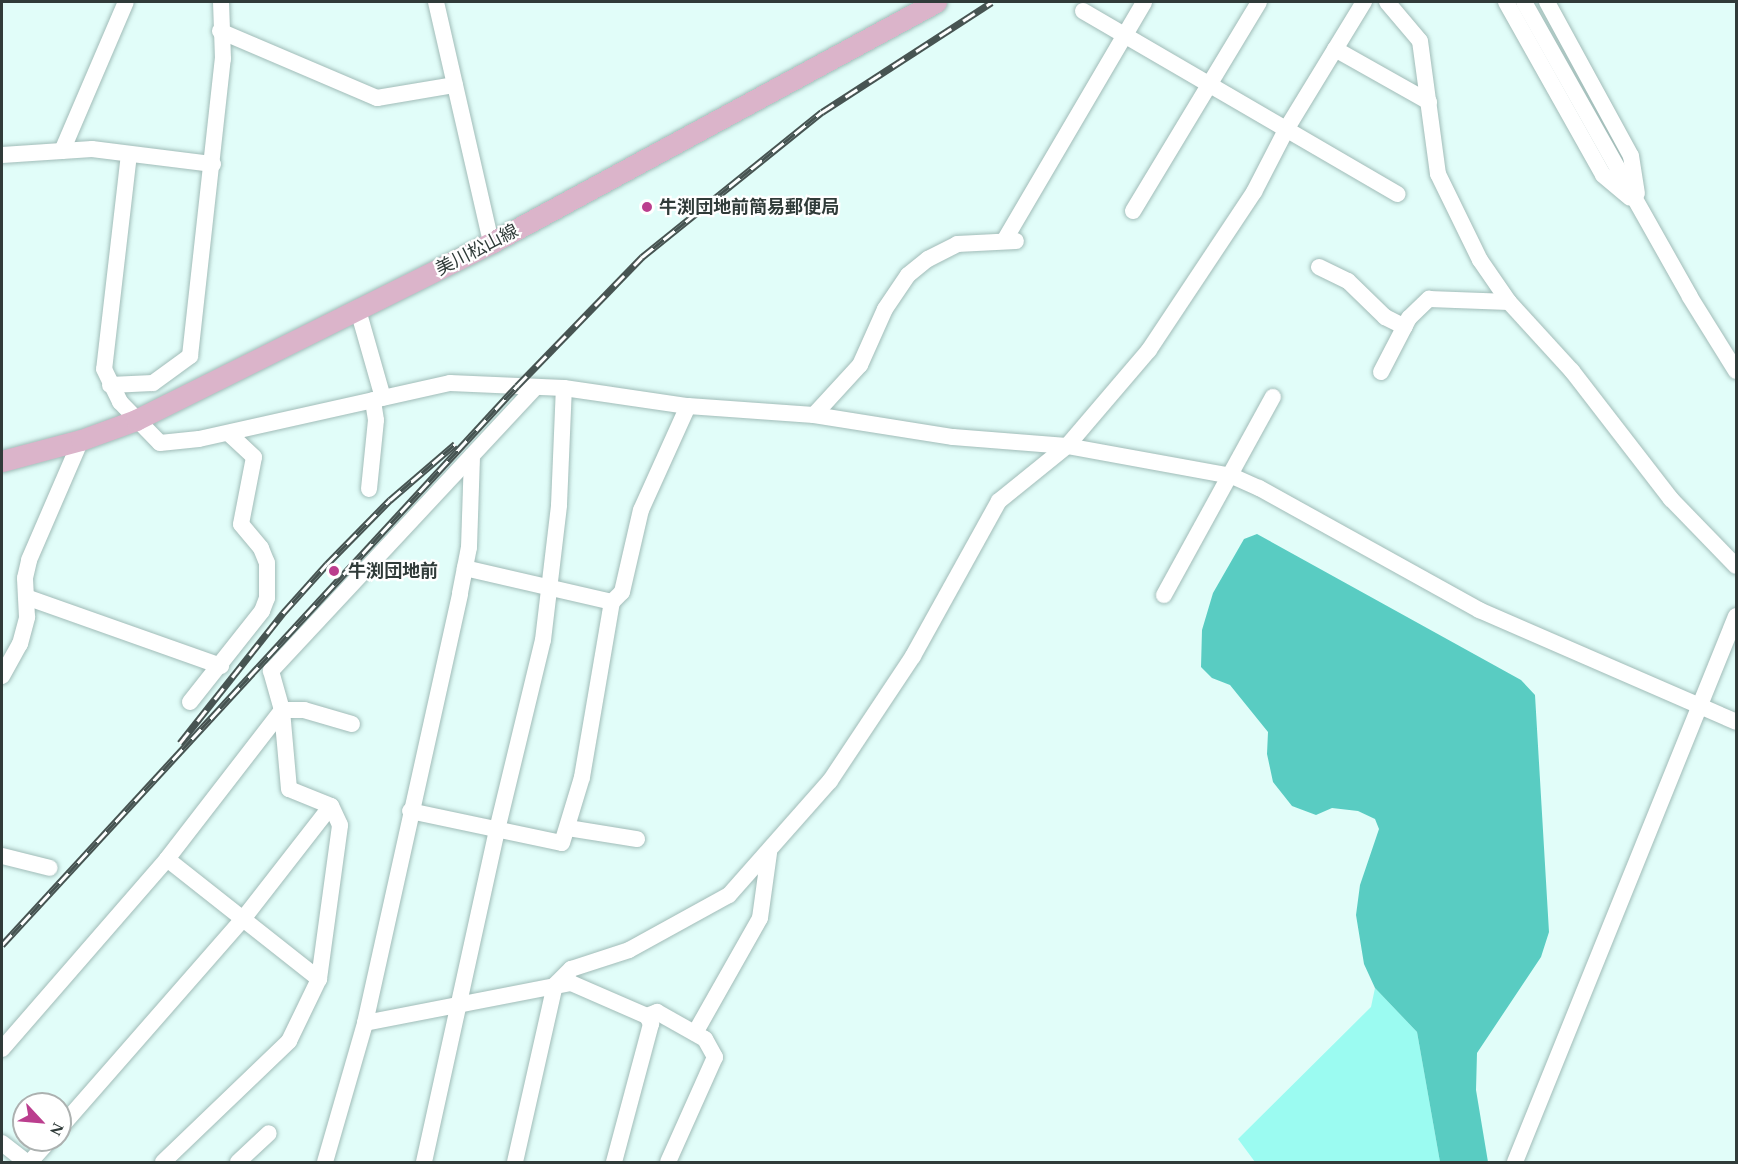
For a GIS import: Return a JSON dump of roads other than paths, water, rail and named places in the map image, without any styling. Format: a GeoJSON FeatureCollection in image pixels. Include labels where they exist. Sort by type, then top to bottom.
{"type":"FeatureCollection","features":[{"type":"Feature","properties":{"kind":"main road","name":"美川松山線"},"geometry":{"type":"LineString","coordinates":[[2,461],[81,440],[136,420],[491,243],[936,2]]}},
{"type":"Feature","properties":{"kind":"street"},"geometry":{"type":"LineString","coordinates":[[62,151],[126,2]]}},
{"type":"Feature","properties":{"kind":"street"},"geometry":{"type":"LineString","coordinates":[[110,385],[153,383],[190,356],[224,59],[220,31],[221,2]]}},
{"type":"Feature","properties":{"kind":"street"},"geometry":{"type":"LineString","coordinates":[[436,2],[491,243]]}},
{"type":"Feature","properties":{"kind":"street"},"geometry":{"type":"LineString","coordinates":[[814,415],[860,365],[885,309],[908,275],[928,259],[957,244],[1010,241],[1144,2]]}},
{"type":"Feature","properties":{"kind":"street"},"geometry":{"type":"LineString","coordinates":[[1132,211],[1259,2]]}},
{"type":"Feature","properties":{"kind":"street"},"geometry":{"type":"LineString","coordinates":[[515,1162],[555,986],[571,969],[629,950],[729,895],[769,853],[830,782],[913,656],[999,501],[1067,446],[1149,350],[1254,192],[1287,128],[1364,2]]}},
{"type":"Feature","properties":{"kind":"street"},"geometry":{"type":"LineString","coordinates":[[1388,2],[1420,42],[1438,174],[1480,260],[1509,302],[1572,371],[1677,506],[1737,566]]}},
{"type":"Feature","properties":{"kind":"street"},"geometry":{"type":"LineString","coordinates":[[1506,2],[1603,175],[1640,207]]}},
{"type":"Feature","properties":{"kind":"street"},"geometry":{"type":"LineString","coordinates":[[1524,2],[1640,207],[1737,371]]}},
{"type":"Feature","properties":{"kind":"street"},"geometry":{"type":"LineString","coordinates":[[1547,2],[1631,156],[1640,207]]}},
{"type":"Feature","properties":{"kind":"street"},"geometry":{"type":"LineString","coordinates":[[1083,11],[1398,194]]}},
{"type":"Feature","properties":{"kind":"street"},"geometry":{"type":"LineString","coordinates":[[220,31],[377,98],[455,85]]}},
{"type":"Feature","properties":{"kind":"street"},"geometry":{"type":"LineString","coordinates":[[1335,49],[1429,102]]}},
{"type":"Feature","properties":{"kind":"street"},"geometry":{"type":"LineString","coordinates":[[2,155],[92,149],[213,164]]}},
{"type":"Feature","properties":{"kind":"street"},"geometry":{"type":"LineString","coordinates":[[129,154],[104,369],[110,385],[136,420],[160,443],[228,433],[450,383],[564,388],[688,406],[814,415],[953,437],[1067,446],[1232,476],[1285,501],[1479,610],[1737,722]]}},
{"type":"Feature","properties":{"kind":"street"},"geometry":{"type":"LineString","coordinates":[[1319,267],[1348,281],[1385,316],[1405,327]]}},
{"type":"Feature","properties":{"kind":"street"},"geometry":{"type":"LineString","coordinates":[[1381,372],[1405,327],[1429,299],[1509,302]]}},
{"type":"Feature","properties":{"kind":"street"},"geometry":{"type":"LineString","coordinates":[[358,310],[378,399],[369,489]]}},
{"type":"Feature","properties":{"kind":"street"},"geometry":{"type":"LineString","coordinates":[[163,1162],[288,1041],[319,979],[340,825],[331,806],[290,789],[282,710],[271,671],[535,388]]}},
{"type":"Feature","properties":{"kind":"street"},"geometry":{"type":"LineString","coordinates":[[424,1162],[462,1002],[497,830],[543,640],[552,589],[564,388]]}},
{"type":"Feature","properties":{"kind":"street"},"geometry":{"type":"LineString","coordinates":[[1164,595],[1232,476],[1273,397]]}},
{"type":"Feature","properties":{"kind":"street"},"geometry":{"type":"LineString","coordinates":[[410,812],[562,843],[582,777],[612,602],[622,592],[641,510],[688,406]]}},
{"type":"Feature","properties":{"kind":"street"},"geometry":{"type":"LineString","coordinates":[[190,702],[221,666],[262,611],[268,582],[261,548],[241,524],[254,457],[228,433]]}},
{"type":"Feature","properties":{"kind":"street"},"geometry":{"type":"LineString","coordinates":[[2,676],[20,644],[27,617],[25,578],[29,560],[81,440]]}},
{"type":"Feature","properties":{"kind":"street"},"geometry":{"type":"LineString","coordinates":[[325,1162],[364,1023],[465,568],[472,456]]}},
{"type":"Feature","properties":{"kind":"street"},"geometry":{"type":"LineString","coordinates":[[465,568],[612,602]]}},
{"type":"Feature","properties":{"kind":"street"},"geometry":{"type":"LineString","coordinates":[[26,597],[221,666]]}},
{"type":"Feature","properties":{"kind":"street"},"geometry":{"type":"LineString","coordinates":[[1515,1162],[1737,616]]}},
{"type":"Feature","properties":{"kind":"street"},"geometry":{"type":"LineString","coordinates":[[282,710],[304,710],[352,724]]}},
{"type":"Feature","properties":{"kind":"street"},"geometry":{"type":"LineString","coordinates":[[2,1049],[167,859],[282,710]]}},
{"type":"Feature","properties":{"kind":"street"},"geometry":{"type":"LineString","coordinates":[[72,1114],[243,919],[331,806]]}},
{"type":"Feature","properties":{"kind":"street"},"geometry":{"type":"LineString","coordinates":[[567,828],[637,839]]}},
{"type":"Feature","properties":{"kind":"street"},"geometry":{"type":"LineString","coordinates":[[695,1033],[760,918],[769,853]]}},
{"type":"Feature","properties":{"kind":"street"},"geometry":{"type":"LineString","coordinates":[[2,856],[50,868]]}},
{"type":"Feature","properties":{"kind":"street"},"geometry":{"type":"LineString","coordinates":[[167,859],[319,979]]}},
{"type":"Feature","properties":{"kind":"street"},"geometry":{"type":"LineString","coordinates":[[364,1023],[462,1002],[571,983],[646,1016],[651,1024],[614,1162]]}},
{"type":"Feature","properties":{"kind":"street"},"geometry":{"type":"LineString","coordinates":[[646,1016],[657,1012],[695,1033],[705,1039],[715,1057],[668,1162]]}},
{"type":"Feature","properties":{"kind":"street"},"geometry":{"type":"LineString","coordinates":[[238,1162],[269,1133]]}},
{"type":"Feature","properties":{"kind":"street"},"geometry":{"type":"LineString","coordinates":[[2,1143],[28,1162]]}},
{"type":"Feature","properties":{"kind":"railway"},"geometry":{"type":"LineString","coordinates":[[2,945],[517,386],[642,257],[822,112],[992,2]]}},
{"type":"Feature","properties":{"kind":"railway"},"geometry":{"type":"LineString","coordinates":[[180,743],[283,613],[327,564],[390,500],[455,444]]}},
{"type":"Feature","properties":{"kind":"place","name":"牛渕団地前簡易郵便局"},"geometry":{"type":"Point","coordinates":[647,207]}},
{"type":"Feature","properties":{"kind":"place","name":"牛渕団地前"},"geometry":{"type":"Point","coordinates":[334,571]}}]}
